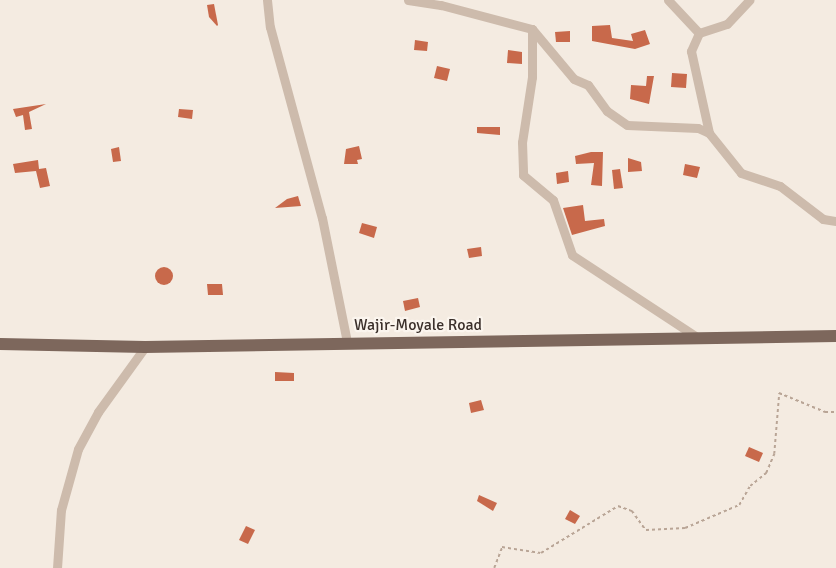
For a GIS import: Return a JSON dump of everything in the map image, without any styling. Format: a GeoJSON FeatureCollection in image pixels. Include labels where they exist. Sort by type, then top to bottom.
{"type":"FeatureCollection","features":[{"type":"Feature","properties":{"kind":"main road","name":"Wajir-Moyale Road"},"geometry":{"type":"LineString","coordinates":[[0,344],[145,347],[836,336]]}},
{"type":"Feature","properties":{"kind":"street"},"geometry":{"type":"LineString","coordinates":[[267,0],[270,27],[322,218],[347,342]]}},
{"type":"Feature","properties":{"kind":"street"},"geometry":{"type":"LineString","coordinates":[[408,0],[441,5],[532,30],[574,79],[588,85],[607,111],[627,125],[698,128],[709,133]]}},
{"type":"Feature","properties":{"kind":"street"},"geometry":{"type":"LineString","coordinates":[[668,0],[699,33]]}},
{"type":"Feature","properties":{"kind":"street"},"geometry":{"type":"LineString","coordinates":[[749,0],[727,24],[699,33],[691,51],[709,133],[741,173],[780,186],[823,219],[836,221]]}},
{"type":"Feature","properties":{"kind":"street"},"geometry":{"type":"LineString","coordinates":[[532,30],[532,77],[522,142],[523,175],[553,200],[572,255],[700,339]]}},
{"type":"Feature","properties":{"kind":"street"},"geometry":{"type":"LineString","coordinates":[[57,568],[61,510],[78,449],[98,412],[145,347]]}},
{"type":"Feature","properties":{"kind":"path"},"geometry":{"type":"LineString","coordinates":[[494,568],[502,547],[541,553],[618,506],[632,511],[646,530],[686,528],[739,505],[750,486],[766,473],[774,454],[779,393],[825,412],[836,412]]}},
{"type":"Feature","properties":{"kind":"building"},"geometry":{"type":"Polygon","coordinates":[[[214,4],[217,26],[209,17],[207,5],[214,4]]]}},
{"type":"Feature","properties":{"kind":"building"},"geometry":{"type":"Polygon","coordinates":[[[610,25],[612,38],[633,41],[631,34],[645,30],[650,44],[635,49],[592,41],[592,26],[610,25]]]}},
{"type":"Feature","properties":{"kind":"building"},"geometry":{"type":"Polygon","coordinates":[[[570,31],[570,42],[556,42],[555,32],[570,31]]]}},
{"type":"Feature","properties":{"kind":"building"},"geometry":{"type":"Polygon","coordinates":[[[415,40],[428,42],[427,51],[414,50],[415,40]]]}},
{"type":"Feature","properties":{"kind":"building"},"geometry":{"type":"Polygon","coordinates":[[[508,50],[522,52],[522,64],[507,63],[508,50]]]}},
{"type":"Feature","properties":{"kind":"building"},"geometry":{"type":"Polygon","coordinates":[[[437,66],[450,69],[447,81],[434,78],[437,66]]]}},
{"type":"Feature","properties":{"kind":"building"},"geometry":{"type":"Polygon","coordinates":[[[672,73],[687,74],[686,88],[671,87],[672,73]]]}},
{"type":"Feature","properties":{"kind":"building"},"geometry":{"type":"Polygon","coordinates":[[[647,76],[654,76],[649,104],[630,99],[631,85],[646,86],[647,76]]]}},
{"type":"Feature","properties":{"kind":"building"},"geometry":{"type":"Polygon","coordinates":[[[46,104],[29,112],[32,129],[25,130],[23,115],[16,117],[13,109],[46,104]]]}},
{"type":"Feature","properties":{"kind":"building"},"geometry":{"type":"Polygon","coordinates":[[[179,109],[193,110],[192,119],[178,117],[179,109]]]}},
{"type":"Feature","properties":{"kind":"building"},"geometry":{"type":"Polygon","coordinates":[[[477,127],[500,127],[500,135],[477,133],[477,127]]]}},
{"type":"Feature","properties":{"kind":"building"},"geometry":{"type":"Polygon","coordinates":[[[359,146],[362,159],[357,160],[358,164],[344,164],[346,149],[359,146]]]}},
{"type":"Feature","properties":{"kind":"building"},"geometry":{"type":"Polygon","coordinates":[[[119,147],[121,161],[113,162],[111,149],[119,147]]]}},
{"type":"Feature","properties":{"kind":"building"},"geometry":{"type":"Polygon","coordinates":[[[603,152],[602,186],[591,185],[594,163],[576,164],[575,156],[603,152]]]}},
{"type":"Feature","properties":{"kind":"building"},"geometry":{"type":"Polygon","coordinates":[[[628,158],[641,162],[642,171],[628,172],[628,158]]]}},
{"type":"Feature","properties":{"kind":"building"},"geometry":{"type":"Polygon","coordinates":[[[38,160],[39,169],[46,168],[50,186],[40,188],[36,171],[15,173],[13,164],[38,160]]]}},
{"type":"Feature","properties":{"kind":"building"},"geometry":{"type":"Polygon","coordinates":[[[685,164],[700,167],[697,178],[683,175],[685,164]]]}},
{"type":"Feature","properties":{"kind":"building"},"geometry":{"type":"Polygon","coordinates":[[[620,169],[623,188],[614,189],[612,170],[620,169]]]}},
{"type":"Feature","properties":{"kind":"building"},"geometry":{"type":"Polygon","coordinates":[[[568,171],[569,182],[557,184],[556,173],[568,171]]]}},
{"type":"Feature","properties":{"kind":"building"},"geometry":{"type":"Polygon","coordinates":[[[298,196],[301,206],[275,208],[287,199],[298,196]]]}},
{"type":"Feature","properties":{"kind":"building"},"geometry":{"type":"Polygon","coordinates":[[[583,205],[585,221],[604,219],[605,226],[572,235],[563,208],[583,205]]]}},
{"type":"Feature","properties":{"kind":"building"},"geometry":{"type":"Polygon","coordinates":[[[362,223],[377,227],[374,238],[359,233],[362,223]]]}},
{"type":"Feature","properties":{"kind":"building"},"geometry":{"type":"Polygon","coordinates":[[[481,247],[482,256],[469,258],[467,249],[481,247]]]}},
{"type":"Feature","properties":{"kind":"building"},"geometry":{"type":"Polygon","coordinates":[[[164,267],[170,270],[173,276],[170,282],[164,285],[158,282],[155,276],[158,270],[164,267]]]}},
{"type":"Feature","properties":{"kind":"building"},"geometry":{"type":"Polygon","coordinates":[[[207,284],[222,284],[223,295],[208,295],[207,284]]]}},
{"type":"Feature","properties":{"kind":"building"},"geometry":{"type":"Polygon","coordinates":[[[418,298],[420,307],[405,311],[403,301],[418,298]]]}},
{"type":"Feature","properties":{"kind":"building"},"geometry":{"type":"Polygon","coordinates":[[[275,372],[294,373],[294,381],[275,381],[275,372]]]}},
{"type":"Feature","properties":{"kind":"building"},"geometry":{"type":"Polygon","coordinates":[[[481,400],[484,410],[471,413],[469,403],[481,400]]]}},
{"type":"Feature","properties":{"kind":"building"},"geometry":{"type":"Polygon","coordinates":[[[749,447],[763,453],[759,462],[745,456],[749,447]]]}},
{"type":"Feature","properties":{"kind":"building"},"geometry":{"type":"Polygon","coordinates":[[[479,495],[497,503],[493,511],[477,501],[479,495]]]}},
{"type":"Feature","properties":{"kind":"building"},"geometry":{"type":"Polygon","coordinates":[[[570,510],[580,516],[575,524],[565,519],[570,510]]]}},
{"type":"Feature","properties":{"kind":"building"},"geometry":{"type":"Polygon","coordinates":[[[246,526],[255,530],[248,544],[239,540],[246,526]]]}}]}
